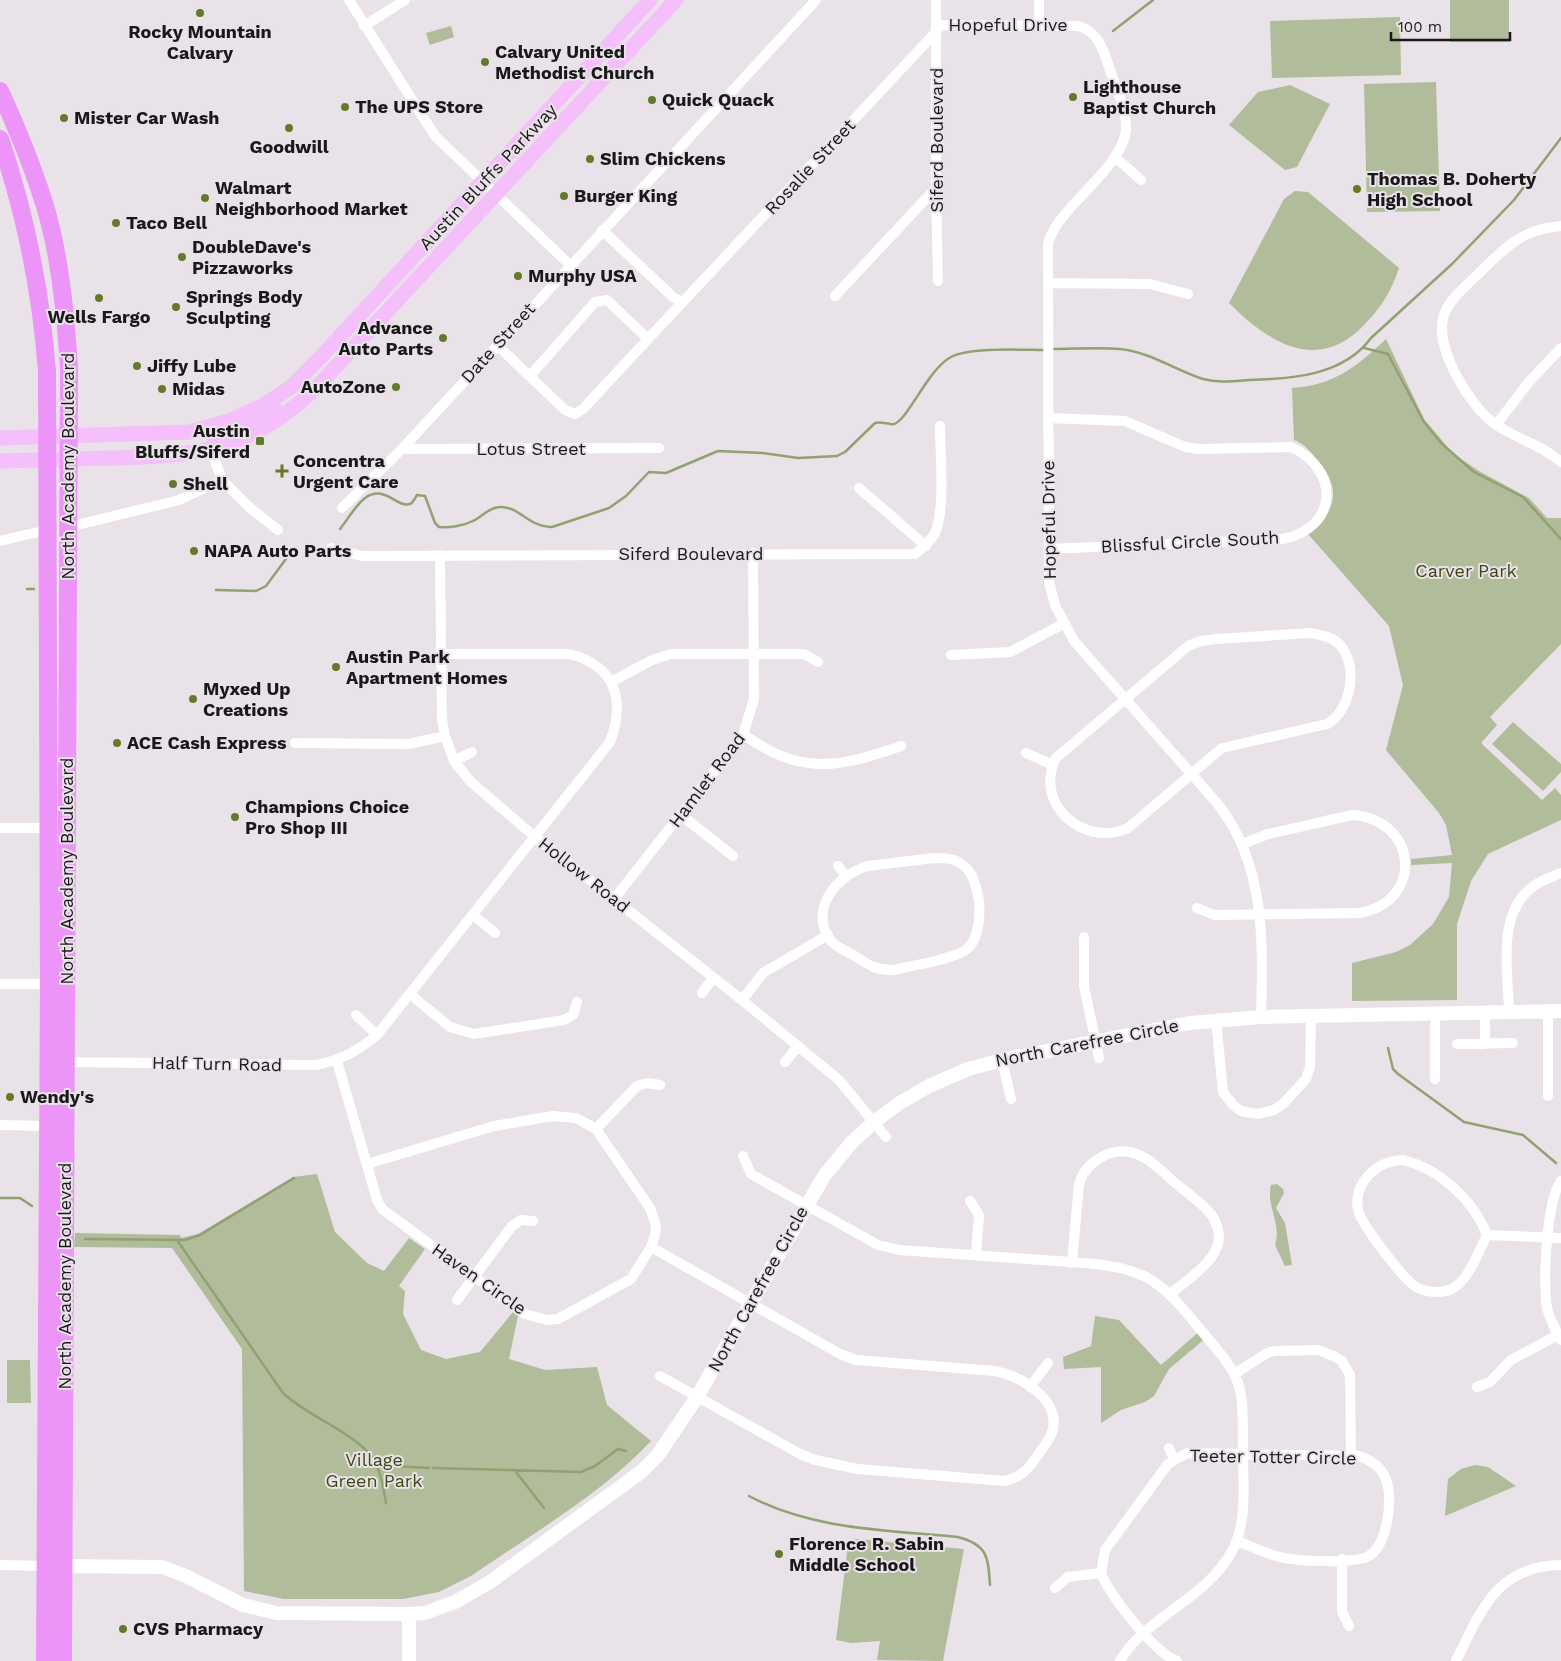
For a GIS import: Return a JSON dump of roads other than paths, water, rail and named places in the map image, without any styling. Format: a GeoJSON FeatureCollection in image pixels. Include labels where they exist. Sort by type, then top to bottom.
{"type":"FeatureCollection","features":[{"type":"Feature","properties":{"kind":"highway","name":"North Academy Boulevard"},"geometry":{"type":"LineString","coordinates":[[0,91],[27,154],[45,207],[67,338],[70,459],[63,1661]]}},
{"type":"Feature","properties":{"kind":"highway","name":"North Academy Boulevard"},"geometry":{"type":"LineString","coordinates":[[0,139],[29,236],[40,301],[47,372],[49,984],[45,1661]]}},
{"type":"Feature","properties":{"kind":"main road","name":"Austin Bluffs Parkway"},"geometry":{"type":"LineString","coordinates":[[0,461],[168,456],[211,450],[252,435],[294,409],[375,325],[676,0]]}},
{"type":"Feature","properties":{"kind":"main road","name":"Austin Bluffs Parkway"},"geometry":{"type":"LineString","coordinates":[[643,36],[646,4]]}},
{"type":"Feature","properties":{"kind":"main road","name":"Austin Bluffs Parkway"},"geometry":{"type":"LineString","coordinates":[[0,438],[190,432],[248,413],[278,397],[291,387],[373,300],[646,4]]}},
{"type":"Feature","properties":{"kind":"main road"},"geometry":{"type":"LineString","coordinates":[[373,300],[376,310],[375,325]]}},
{"type":"Feature","properties":{"kind":"main road"},"geometry":{"type":"LineString","coordinates":[[211,450],[213,442],[220,437],[250,424],[287,401],[291,387]]}},
{"type":"Feature","properties":{"kind":"main road","name":"North Carefree Circle"},"geometry":{"type":"LineString","coordinates":[[46,1566],[162,1567],[186,1576],[242,1605],[277,1613],[409,1614],[445,1606],[475,1592],[622,1488],[658,1455],[697,1397],[805,1205],[835,1161],[874,1122],[913,1094],[944,1078],[1002,1060],[1190,1022],[1261,1017],[1554,1011]]}},
{"type":"Feature","properties":{"kind":"main road"},"geometry":{"type":"LineString","coordinates":[[409,1614],[409,1661]]}},
{"type":"Feature","properties":{"kind":"street"},"geometry":{"type":"LineString","coordinates":[[349,0],[435,136],[570,265]]}},
{"type":"Feature","properties":{"kind":"street"},"geometry":{"type":"LineString","coordinates":[[364,26],[405,0]]}},
{"type":"Feature","properties":{"kind":"street","name":"Date Street"},"geometry":{"type":"LineString","coordinates":[[342,508],[402,449],[816,0]]}},
{"type":"Feature","properties":{"kind":"street","name":"Siferd Boulevard"},"geometry":{"type":"LineString","coordinates":[[936,0],[938,281]]}},
{"type":"Feature","properties":{"kind":"street"},"geometry":{"type":"LineString","coordinates":[[1039,0],[1039,25]]}},
{"type":"Feature","properties":{"kind":"street","name":"Hopeful Drive"},"geometry":{"type":"LineString","coordinates":[[937,28],[1039,25],[1086,28],[1093,33],[1104,48],[1126,125],[1124,143],[1115,157],[1055,226],[1048,244],[1048,549],[1051,593],[1063,624],[1074,642],[1228,816],[1242,844],[1252,871],[1260,914],[1261,1017]]}},
{"type":"Feature","properties":{"kind":"street","name":"Rosalie Street"},"geometry":{"type":"LineString","coordinates":[[530,376],[565,410],[575,414],[583,408],[682,302],[690,296],[937,28]]}},
{"type":"Feature","properties":{"kind":"street"},"geometry":{"type":"LineString","coordinates":[[1115,157],[1141,180]]}},
{"type":"Feature","properties":{"kind":"street"},"geometry":{"type":"LineString","coordinates":[[835,296],[936,188]]}},
{"type":"Feature","properties":{"kind":"street"},"geometry":{"type":"LineString","coordinates":[[1561,226],[1535,230],[1511,243],[1458,293],[1443,315],[1442,332],[1445,349],[1471,400],[1496,425],[1546,450],[1561,462]]}},
{"type":"Feature","properties":{"kind":"street"},"geometry":{"type":"LineString","coordinates":[[602,230],[673,298],[682,302]]}},
{"type":"Feature","properties":{"kind":"street"},"geometry":{"type":"LineString","coordinates":[[1048,284],[1150,284],[1188,294]]}},
{"type":"Feature","properties":{"kind":"street"},"geometry":{"type":"LineString","coordinates":[[497,345],[530,376],[595,302],[607,300],[648,339]]}},
{"type":"Feature","properties":{"kind":"street"},"geometry":{"type":"LineString","coordinates":[[1496,425],[1528,383],[1561,348]]}},
{"type":"Feature","properties":{"kind":"street","name":"Blissful Circle South"},"geometry":{"type":"LineString","coordinates":[[1048,418],[1125,421],[1185,446],[1198,449],[1291,447],[1314,463],[1326,483],[1327,502],[1321,514],[1307,528],[1290,537],[1048,549]]}},
{"type":"Feature","properties":{"kind":"street"},"geometry":{"type":"LineString","coordinates":[[860,488],[926,546],[935,533],[940,510],[940,426]]}},
{"type":"Feature","properties":{"kind":"street","name":"Lotus Street"},"geometry":{"type":"LineString","coordinates":[[402,449],[659,448]]}},
{"type":"Feature","properties":{"kind":"street"},"geometry":{"type":"LineString","coordinates":[[211,450],[222,480],[249,507],[278,530]]}},
{"type":"Feature","properties":{"kind":"street"},"geometry":{"type":"LineString","coordinates":[[69,527],[180,500],[222,480]]}},
{"type":"Feature","properties":{"kind":"street"},"geometry":{"type":"LineString","coordinates":[[0,541],[47,530]]}},
{"type":"Feature","properties":{"kind":"street","name":"Siferd Boulevard"},"geometry":{"type":"LineString","coordinates":[[331,548],[362,556],[753,553],[915,554],[926,546]]}},
{"type":"Feature","properties":{"kind":"street","name":"Hamlet Road"},"geometry":{"type":"LineString","coordinates":[[614,899],[743,735],[754,699],[753,553]]}},
{"type":"Feature","properties":{"kind":"street","name":"Hollow Road"},"geometry":{"type":"LineString","coordinates":[[440,555],[442,720],[445,736],[454,761],[471,782],[534,836],[742,1000],[839,1080],[886,1137]]}},
{"type":"Feature","properties":{"kind":"street"},"geometry":{"type":"LineString","coordinates":[[951,654],[1010,652],[1063,624]]}},
{"type":"Feature","properties":{"kind":"street"},"geometry":{"type":"LineString","coordinates":[[1311,633],[1322,635],[1339,644],[1344,651],[1350,678],[1346,703],[1334,720],[1327,724],[1222,748],[1128,828],[1120,832],[1099,833],[1089,831],[1064,813],[1050,794],[1049,784],[1053,765],[1056,758],[1125,700],[1177,654],[1201,641],[1216,639],[1311,633]]}},
{"type":"Feature","properties":{"kind":"street"},"geometry":{"type":"LineString","coordinates":[[441,654],[569,654],[586,658],[599,666],[611,682],[652,660],[672,654],[804,654],[818,662]]}},
{"type":"Feature","properties":{"kind":"street","name":"Half Turn Road"},"geometry":{"type":"LineString","coordinates":[[48,1062],[316,1065],[337,1061],[360,1050],[377,1035],[411,995],[534,836],[610,742],[618,714],[611,682]]}},
{"type":"Feature","properties":{"kind":"street"},"geometry":{"type":"LineString","coordinates":[[743,735],[778,755],[796,761],[817,764],[856,761],[901,746]]}},
{"type":"Feature","properties":{"kind":"street"},"geometry":{"type":"LineString","coordinates":[[295,743],[408,744],[445,736]]}},
{"type":"Feature","properties":{"kind":"street"},"geometry":{"type":"LineString","coordinates":[[454,761],[472,752]]}},
{"type":"Feature","properties":{"kind":"street"},"geometry":{"type":"LineString","coordinates":[[1026,753],[1053,765]]}},
{"type":"Feature","properties":{"kind":"street"},"geometry":{"type":"LineString","coordinates":[[681,815],[733,856]]}},
{"type":"Feature","properties":{"kind":"street"},"geometry":{"type":"LineString","coordinates":[[1198,908],[1214,915],[1371,911],[1390,900],[1397,893],[1404,875],[1405,859],[1403,848],[1394,833],[1377,820],[1365,816],[1352,815],[1268,834],[1242,844]]}},
{"type":"Feature","properties":{"kind":"street"},"geometry":{"type":"LineString","coordinates":[[0,828],[49,828]]}},
{"type":"Feature","properties":{"kind":"street"},"geometry":{"type":"LineString","coordinates":[[963,865],[969,855]]}},
{"type":"Feature","properties":{"kind":"street"},"geometry":{"type":"LineString","coordinates":[[934,858],[944,858],[963,865],[973,876],[976,887],[980,924],[974,940],[966,949],[956,954],[920,964],[883,971],[874,968],[834,944],[823,923],[822,912],[826,899],[846,876],[868,866],[934,858]]}},
{"type":"Feature","properties":{"kind":"street"},"geometry":{"type":"LineString","coordinates":[[838,866],[846,876]]}},
{"type":"Feature","properties":{"kind":"street"},"geometry":{"type":"LineString","coordinates":[[1509,1012],[1508,933],[1512,913],[1531,887],[1561,873]]}},
{"type":"Feature","properties":{"kind":"street"},"geometry":{"type":"LineString","coordinates":[[473,915],[495,934]]}},
{"type":"Feature","properties":{"kind":"street"},"geometry":{"type":"LineString","coordinates":[[742,1000],[763,973],[828,935]]}},
{"type":"Feature","properties":{"kind":"street"},"geometry":{"type":"LineString","coordinates":[[1084,937],[1084,986],[1099,1058]]}},
{"type":"Feature","properties":{"kind":"street"},"geometry":{"type":"LineString","coordinates":[[702,993],[713,978]]}},
{"type":"Feature","properties":{"kind":"street"},"geometry":{"type":"LineString","coordinates":[[0,984],[49,984]]}},
{"type":"Feature","properties":{"kind":"street"},"geometry":{"type":"LineString","coordinates":[[411,995],[450,1027],[474,1034],[564,1020],[573,1015],[577,1002]]}},
{"type":"Feature","properties":{"kind":"street"},"geometry":{"type":"LineString","coordinates":[[1548,1096],[1554,1011]]}},
{"type":"Feature","properties":{"kind":"street"},"geometry":{"type":"LineString","coordinates":[[1485,1012],[1485,1044]]}},
{"type":"Feature","properties":{"kind":"street"},"geometry":{"type":"LineString","coordinates":[[1435,1013],[1436,1080]]}},
{"type":"Feature","properties":{"kind":"street"},"geometry":{"type":"LineString","coordinates":[[356,1015],[377,1035]]}},
{"type":"Feature","properties":{"kind":"street"},"geometry":{"type":"LineString","coordinates":[[1216,1020],[1223,1092],[1233,1106],[1241,1111],[1258,1114],[1274,1110],[1306,1079],[1310,1067],[1311,1016]]}},
{"type":"Feature","properties":{"kind":"street"},"geometry":{"type":"LineString","coordinates":[[1457,1044],[1513,1043]]}},
{"type":"Feature","properties":{"kind":"street"},"geometry":{"type":"LineString","coordinates":[[785,1062],[798,1046]]}},
{"type":"Feature","properties":{"kind":"street"},"geometry":{"type":"LineString","coordinates":[[1002,1060],[1011,1099]]}},
{"type":"Feature","properties":{"kind":"street","name":"Haven Circle"},"geometry":{"type":"LineString","coordinates":[[337,1061],[377,1200],[382,1209],[525,1314],[541,1319],[558,1319],[623,1285],[636,1272],[651,1247],[656,1226],[650,1208],[596,1129],[576,1118],[553,1116],[494,1126],[367,1164]]}},
{"type":"Feature","properties":{"kind":"street"},"geometry":{"type":"LineString","coordinates":[[596,1129],[637,1086],[647,1084],[660,1085]]}},
{"type":"Feature","properties":{"kind":"street"},"geometry":{"type":"LineString","coordinates":[[0,1125],[47,1126]]}},
{"type":"Feature","properties":{"kind":"street"},"geometry":{"type":"LineString","coordinates":[[1072,1263],[1082,1175],[1093,1162],[1103,1156],[1120,1152],[1137,1154],[1203,1206],[1213,1218],[1218,1230],[1217,1247],[1209,1260],[1169,1295]]}},
{"type":"Feature","properties":{"kind":"street"},"geometry":{"type":"LineString","coordinates":[[743,1156],[751,1174],[878,1245],[899,1250],[1072,1263],[1130,1270],[1148,1278],[1169,1295],[1236,1373],[1243,1402],[1242,1518],[1237,1541],[1226,1562],[1209,1582],[1144,1634],[1120,1661]]}},
{"type":"Feature","properties":{"kind":"street"},"geometry":{"type":"LineString","coordinates":[[1395,1160],[1413,1163],[1429,1169],[1467,1200],[1478,1214],[1487,1235],[1460,1283],[1442,1291],[1424,1290],[1410,1281],[1365,1226],[1358,1210],[1360,1193],[1368,1176],[1379,1165],[1395,1160]]}},
{"type":"Feature","properties":{"kind":"street"},"geometry":{"type":"LineString","coordinates":[[1477,1387],[1490,1382],[1511,1360],[1560,1337],[1547,1306],[1550,1206],[1561,1181]]}},
{"type":"Feature","properties":{"kind":"street"},"geometry":{"type":"LineString","coordinates":[[970,1201],[979,1215],[976,1256]]}},
{"type":"Feature","properties":{"kind":"street"},"geometry":{"type":"LineString","coordinates":[[457,1300],[512,1226],[521,1220],[532,1221]]}},
{"type":"Feature","properties":{"kind":"street"},"geometry":{"type":"LineString","coordinates":[[1487,1235],[1561,1238]]}},
{"type":"Feature","properties":{"kind":"street"},"geometry":{"type":"LineString","coordinates":[[651,1247],[840,1354],[856,1360],[995,1371],[1013,1376],[1045,1399],[1050,1407],[1053,1423],[1050,1437],[1026,1471],[1019,1476],[1004,1481],[858,1469],[828,1464],[800,1454],[660,1376]]}},
{"type":"Feature","properties":{"kind":"street"},"geometry":{"type":"LineString","coordinates":[[1297,1339],[1298,1350]]}},
{"type":"Feature","properties":{"kind":"street"},"geometry":{"type":"LineString","coordinates":[[1236,1373],[1267,1353],[1298,1350],[1325,1352],[1342,1362],[1347,1368],[1351,1384],[1351,1455]]}},
{"type":"Feature","properties":{"kind":"street"},"geometry":{"type":"LineString","coordinates":[[1030,1387],[1048,1363]]}},
{"type":"Feature","properties":{"kind":"street","name":"Teeter Totter Circle"},"geometry":{"type":"LineString","coordinates":[[1169,1448],[1174,1459]]}},
{"type":"Feature","properties":{"kind":"street","name":"Teeter Totter Circle"},"geometry":{"type":"LineString","coordinates":[[1101,1573],[1105,1550],[1174,1459],[1187,1453],[1351,1455],[1367,1458],[1373,1462],[1386,1479],[1387,1530],[1379,1546],[1369,1556],[1354,1560],[1285,1558],[1237,1541]]}},
{"type":"Feature","properties":{"kind":"street"},"geometry":{"type":"LineString","coordinates":[[1342,1559],[1342,1612],[1349,1626]]}},
{"type":"Feature","properties":{"kind":"street","name":"North Carefree Circle"},"geometry":{"type":"LineString","coordinates":[[0,1565],[46,1566]]}},
{"type":"Feature","properties":{"kind":"street"},"geometry":{"type":"LineString","coordinates":[[1456,1661],[1482,1608],[1500,1586],[1522,1572],[1543,1566],[1561,1565]]}},
{"type":"Feature","properties":{"kind":"street"},"geometry":{"type":"LineString","coordinates":[[1055,1588],[1068,1577],[1101,1573],[1109,1590],[1144,1634],[1164,1654],[1178,1661]]}},
{"type":"Feature","properties":{"kind":"waterway"},"geometry":{"type":"LineString","coordinates":[[1113,31],[1153,0]]}},
{"type":"Feature","properties":{"kind":"waterway"},"geometry":{"type":"LineString","coordinates":[[1052,349],[1103,348],[1131,351],[1152,357],[1203,379],[1214,381],[1282,378],[1315,373],[1331,368],[1359,351],[1452,264],[1514,200],[1561,138]]}},
{"type":"Feature","properties":{"kind":"waterway"},"geometry":{"type":"LineString","coordinates":[[1364,348],[1388,354],[1424,422],[1442,444],[1474,472],[1523,497],[1561,539]]}},
{"type":"Feature","properties":{"kind":"waterway"},"geometry":{"type":"LineString","coordinates":[[340,529],[358,505],[372,494],[384,495],[405,504],[413,502],[417,495],[425,496],[435,523],[439,527],[465,524],[496,507],[513,510],[537,524],[552,527],[609,508],[626,496],[649,472],[666,473],[718,451],[763,453],[798,458],[837,456],[845,452],[875,423],[894,424],[900,420],[934,372],[951,357],[984,350],[1046,350]]}},
{"type":"Feature","properties":{"kind":"waterway"},"geometry":{"type":"LineString","coordinates":[[216,590],[256,591],[266,586],[294,548]]}},
{"type":"Feature","properties":{"kind":"waterway"},"geometry":{"type":"LineString","coordinates":[[27,589],[34,589]]}},
{"type":"Feature","properties":{"kind":"waterway"},"geometry":{"type":"LineString","coordinates":[[1388,1048],[1393,1069],[1398,1074],[1464,1122],[1523,1135],[1556,1163]]}},
{"type":"Feature","properties":{"kind":"waterway"},"geometry":{"type":"LineString","coordinates":[[85,1239],[185,1240],[200,1235],[294,1178]]}},
{"type":"Feature","properties":{"kind":"waterway"},"geometry":{"type":"LineString","coordinates":[[0,1198],[20,1198],[32,1206]]}},
{"type":"Feature","properties":{"kind":"waterway"},"geometry":{"type":"LineString","coordinates":[[177,1240],[283,1393],[304,1409],[353,1439],[371,1456],[379,1472],[386,1503]]}},
{"type":"Feature","properties":{"kind":"waterway"},"geometry":{"type":"LineString","coordinates":[[433,1468],[581,1472],[595,1466],[618,1449],[626,1451]]}},
{"type":"Feature","properties":{"kind":"waterway"},"geometry":{"type":"LineString","coordinates":[[373,1457],[393,1466],[429,1468]]}},
{"type":"Feature","properties":{"kind":"waterway"},"geometry":{"type":"LineString","coordinates":[[516,1472],[544,1508]]}},
{"type":"Feature","properties":{"kind":"waterway"},"geometry":{"type":"LineString","coordinates":[[749,1496],[799,1516],[825,1522],[851,1527],[958,1537],[968,1540],[981,1548],[987,1560],[990,1585]]}},
{"type":"Feature","properties":{"kind":"place","name":"Rocky Mountain Calvary"},"geometry":{"type":"Point","coordinates":[200,13]}},
{"type":"Feature","properties":{"kind":"place","name":"Calvary United Methodist Church"},"geometry":{"type":"Point","coordinates":[485,62]}},
{"type":"Feature","properties":{"kind":"place","name":"Lighthouse Baptist Church"},"geometry":{"type":"Point","coordinates":[1073,97]}},
{"type":"Feature","properties":{"kind":"place","name":"Quick Quack"},"geometry":{"type":"Point","coordinates":[652,100]}},
{"type":"Feature","properties":{"kind":"place","name":"The UPS Store"},"geometry":{"type":"Point","coordinates":[345,107]}},
{"type":"Feature","properties":{"kind":"place","name":"Mister Car Wash"},"geometry":{"type":"Point","coordinates":[64,118]}},
{"type":"Feature","properties":{"kind":"place","name":"Goodwill"},"geometry":{"type":"Point","coordinates":[289,128]}},
{"type":"Feature","properties":{"kind":"place","name":"Slim Chickens"},"geometry":{"type":"Point","coordinates":[590,159]}},
{"type":"Feature","properties":{"kind":"place","name":"Thomas B. Doherty High School"},"geometry":{"type":"Point","coordinates":[1357,189]}},
{"type":"Feature","properties":{"kind":"place","name":"Burger King"},"geometry":{"type":"Point","coordinates":[564,196]}},
{"type":"Feature","properties":{"kind":"place","name":"Walmart Neighborhood Market"},"geometry":{"type":"Point","coordinates":[205,198]}},
{"type":"Feature","properties":{"kind":"place","name":"Taco Bell"},"geometry":{"type":"Point","coordinates":[116,223]}},
{"type":"Feature","properties":{"kind":"place","name":"DoubleDave's Pizzaworks"},"geometry":{"type":"Point","coordinates":[182,257]}},
{"type":"Feature","properties":{"kind":"place","name":"Murphy USA"},"geometry":{"type":"Point","coordinates":[518,276]}},
{"type":"Feature","properties":{"kind":"place","name":"Wells Fargo"},"geometry":{"type":"Point","coordinates":[99,298]}},
{"type":"Feature","properties":{"kind":"place","name":"Springs Body Sculpting"},"geometry":{"type":"Point","coordinates":[176,307]}},
{"type":"Feature","properties":{"kind":"place","name":"Advance Auto Parts"},"geometry":{"type":"Point","coordinates":[443,338]}},
{"type":"Feature","properties":{"kind":"place","name":"Jiffy Lube"},"geometry":{"type":"Point","coordinates":[137,366]}},
{"type":"Feature","properties":{"kind":"place","name":"AutoZone"},"geometry":{"type":"Point","coordinates":[396,387]}},
{"type":"Feature","properties":{"kind":"place","name":"Midas"},"geometry":{"type":"Point","coordinates":[162,389]}},
{"type":"Feature","properties":{"kind":"place","name":"Austin Bluffs/Siferd"},"geometry":{"type":"Point","coordinates":[260,441]}},
{"type":"Feature","properties":{"kind":"place","name":"Concentra Urgent Care"},"geometry":{"type":"Point","coordinates":[282,471]}},
{"type":"Feature","properties":{"kind":"place","name":"Shell"},"geometry":{"type":"Point","coordinates":[173,484]}},
{"type":"Feature","properties":{"kind":"place","name":"NAPA Auto Parts"},"geometry":{"type":"Point","coordinates":[194,551]}},
{"type":"Feature","properties":{"kind":"place","name":"Austin Park Apartment Homes"},"geometry":{"type":"Point","coordinates":[336,667]}},
{"type":"Feature","properties":{"kind":"place","name":"Myxed Up Creations"},"geometry":{"type":"Point","coordinates":[193,699]}},
{"type":"Feature","properties":{"kind":"place","name":"ACE Cash Express"},"geometry":{"type":"Point","coordinates":[117,743]}},
{"type":"Feature","properties":{"kind":"place","name":"Champions Choice Pro Shop III"},"geometry":{"type":"Point","coordinates":[235,817]}},
{"type":"Feature","properties":{"kind":"place","name":"Wendy's"},"geometry":{"type":"Point","coordinates":[10,1097]}},
{"type":"Feature","properties":{"kind":"place","name":"Florence R. Sabin Middle School"},"geometry":{"type":"Point","coordinates":[779,1554]}},
{"type":"Feature","properties":{"kind":"place","name":"CVS Pharmacy"},"geometry":{"type":"Point","coordinates":[123,1629]}},
{"type":"Feature","properties":{"kind":"park label","name":"Carver Park"},"geometry":{"type":"Point","coordinates":[1466,571]}},
{"type":"Feature","properties":{"kind":"park label","name":"Village Green Park"},"geometry":{"type":"Point","coordinates":[374,1470]}}]}
